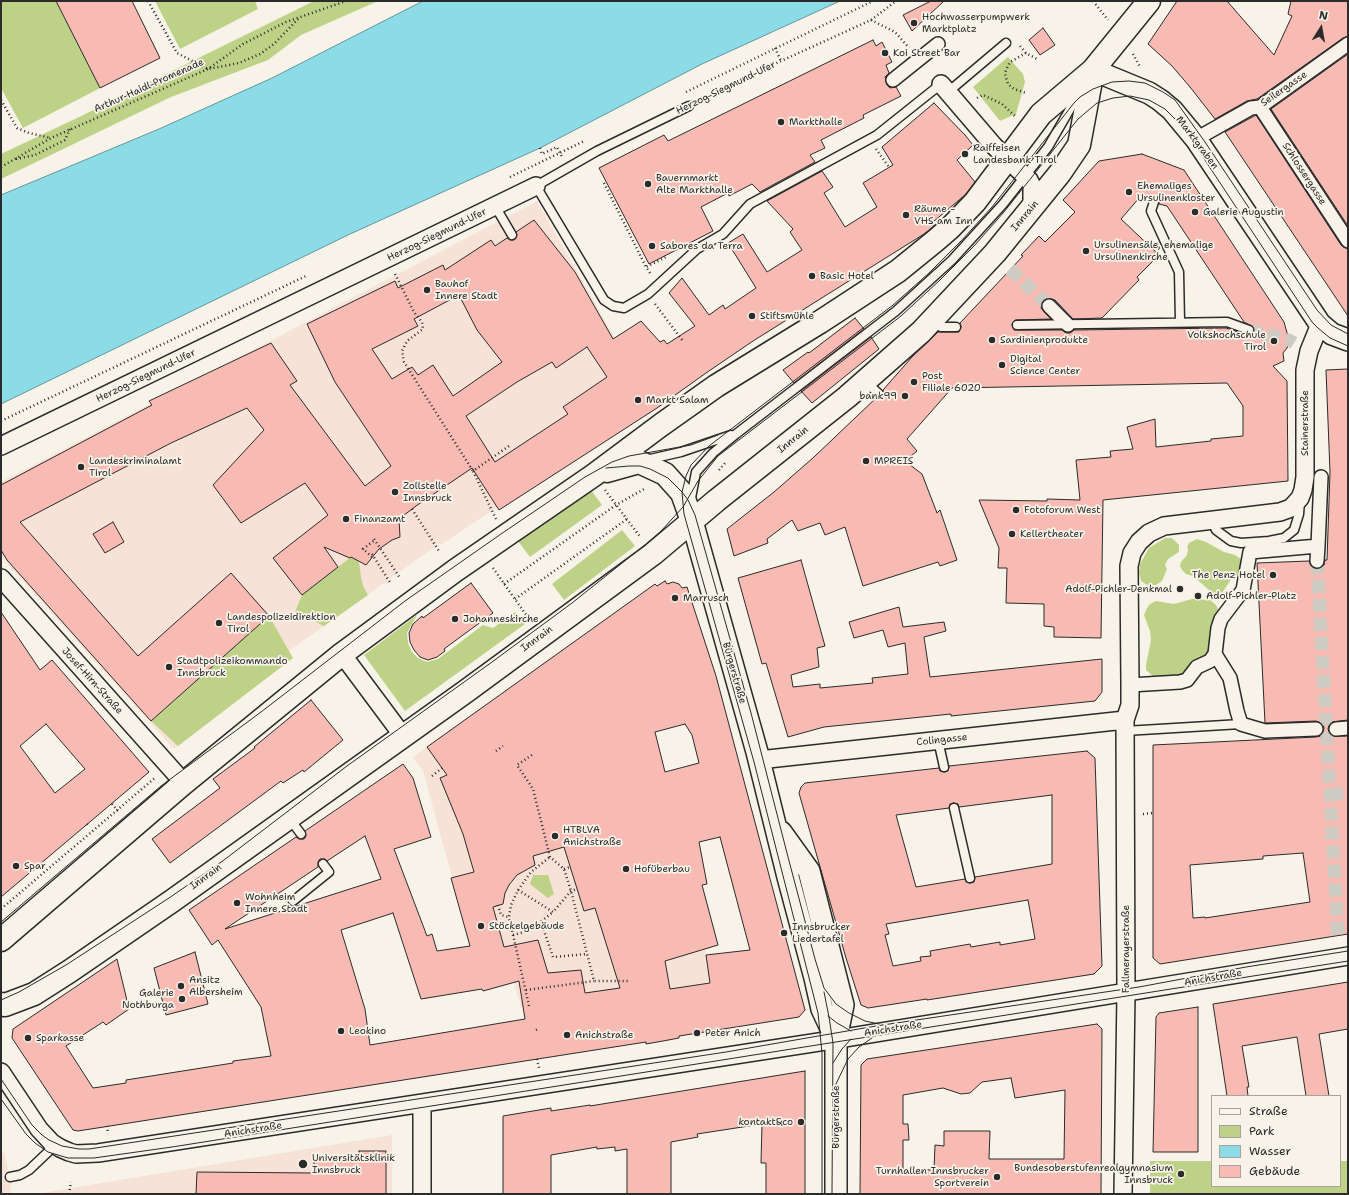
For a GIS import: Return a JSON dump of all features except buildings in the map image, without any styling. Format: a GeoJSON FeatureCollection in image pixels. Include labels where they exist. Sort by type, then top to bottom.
{"type":"FeatureCollection","features":[{"type":"Feature","properties":{"kind":"main road","name":"Innrain"},"geometry":{"type":"LineString","coordinates":[[1,940],[184,783],[342,654],[504,536],[594,475],[716,386],[820,322],[898,271],[950,228],[964,214],[984,191],[1008,158],[1093,70],[1149,1]]}},
{"type":"Feature","properties":{"kind":"main road","name":"Innrain"},"geometry":{"type":"LineString","coordinates":[[1,1004],[5,1005],[34,994],[172,901],[295,826],[403,736],[653,554],[692,521],[872,388],[921,332],[995,253],[1060,173],[1079,145],[1093,70]]}},
{"type":"Feature","properties":{"kind":"main road"},"geometry":{"type":"LineString","coordinates":[[594,475],[639,462],[665,474],[682,493],[692,521]]}},
{"type":"Feature","properties":{"kind":"street"},"geometry":{"type":"LineString","coordinates":[[893,80],[938,44]]}},
{"type":"Feature","properties":{"kind":"street","name":"Seilergasse"},"geometry":{"type":"LineString","coordinates":[[1196,139],[1251,108],[1260,107],[1348,44]]}},
{"type":"Feature","properties":{"kind":"street","name":"Marktgraben"},"geometry":{"type":"LineString","coordinates":[[1093,70],[1149,93],[1172,110],[1196,139],[1320,324],[1332,334],[1348,340]]}},
{"type":"Feature","properties":{"kind":"street"},"geometry":{"type":"LineString","coordinates":[[945,88],[994,146],[1025,175],[1032,186],[1032,209]]}},
{"type":"Feature","properties":{"kind":"street","name":"Schlossergasse"},"geometry":{"type":"LineString","coordinates":[[1260,107],[1348,241]]}},
{"type":"Feature","properties":{"kind":"street","name":"Herzog-Siegmund-Ufer"},"geometry":{"type":"LineString","coordinates":[[1,446],[536,186]]}},
{"type":"Feature","properties":{"kind":"street"},"geometry":{"type":"LineString","coordinates":[[1049,306],[1068,325]]}},
{"type":"Feature","properties":{"kind":"street","name":"Stainerstraße"},"geometry":{"type":"LineString","coordinates":[[1300,498],[1305,477],[1305,370],[1308,351],[1320,324]]}},
{"type":"Feature","properties":{"kind":"street"},"geometry":{"type":"LineString","coordinates":[[1317,560],[1321,477]]}},
{"type":"Feature","properties":{"kind":"street"},"geometry":{"type":"LineString","coordinates":[[1127,719],[1139,687],[1129,566],[1132,553],[1139,542],[1149,533],[1164,526],[1280,512],[1291,508],[1300,498]]}},
{"type":"Feature","properties":{"kind":"street","name":"Bürgerstraße"},"geometry":{"type":"LineString","coordinates":[[692,521],[759,760],[822,1009],[836,1039],[836,1194]]}},
{"type":"Feature","properties":{"kind":"street"},"geometry":{"type":"LineString","coordinates":[[1139,687],[1187,680],[1197,667],[1210,661],[1215,654],[1218,628],[1221,619],[1243,590],[1250,552],[1318,546]]}},
{"type":"Feature","properties":{"kind":"street","name":"Josef-Hirn-Straße"},"geometry":{"type":"LineString","coordinates":[[1,578],[184,783]]}},
{"type":"Feature","properties":{"kind":"street"},"geometry":{"type":"LineString","coordinates":[[342,654],[403,736]]}},
{"type":"Feature","properties":{"kind":"street"},"geometry":{"type":"LineString","coordinates":[[1215,654],[1230,678],[1241,724],[1265,731],[1316,729]]}},
{"type":"Feature","properties":{"kind":"street","name":"Colingasse"},"geometry":{"type":"LineString","coordinates":[[759,760],[1127,719]]}},
{"type":"Feature","properties":{"kind":"street","name":"Fallmerayerstraße"},"geometry":{"type":"LineString","coordinates":[[1123,1194],[1126,993],[1127,719]]}},
{"type":"Feature","properties":{"kind":"street","name":"Anichstraße"},"geometry":{"type":"LineString","coordinates":[[1,1072],[39,1130],[52,1143],[60,1148],[76,1154],[98,1153],[836,1039],[1348,956]]}},
{"type":"Feature","properties":{"kind":"street"},"geometry":{"type":"LineString","coordinates":[[422,1103],[422,1194]]}},
{"type":"Feature","properties":{"kind":"lane"},"geometry":{"type":"LineString","coordinates":[[536,186],[604,300],[613,306],[624,308],[648,294],[697,249],[723,234],[750,204],[877,135],[945,88],[1006,43]]}},
{"type":"Feature","properties":{"kind":"lane"},"geometry":{"type":"LineString","coordinates":[[692,521],[691,496],[696,472],[713,453],[736,434],[908,301],[971,240],[1048,147],[1093,70]]}},
{"type":"Feature","properties":{"kind":"lane"},"geometry":{"type":"LineString","coordinates":[[1050,115],[1077,97]]}},
{"type":"Feature","properties":{"kind":"lane","name":"Herzog-Siegmund-Ufer"},"geometry":{"type":"LineString","coordinates":[[536,186],[597,151],[689,106]]}},
{"type":"Feature","properties":{"kind":"lane"},"geometry":{"type":"LineString","coordinates":[[1154,202],[1151,211],[1179,272],[1180,322]]}},
{"type":"Feature","properties":{"kind":"lane"},"geometry":{"type":"LineString","coordinates":[[495,206],[512,235]]}},
{"type":"Feature","properties":{"kind":"lane"},"geometry":{"type":"LineString","coordinates":[[934,318],[941,327],[956,326]]}},
{"type":"Feature","properties":{"kind":"lane"},"geometry":{"type":"LineString","coordinates":[[1017,325],[1227,322],[1249,330]]}},
{"type":"Feature","properties":{"kind":"lane"},"geometry":{"type":"LineString","coordinates":[[639,462],[681,452],[736,434]]}},
{"type":"Feature","properties":{"kind":"lane"},"geometry":{"type":"LineString","coordinates":[[1212,521],[1216,530],[1231,541],[1241,543],[1270,541],[1284,538],[1294,530],[1299,514],[1300,498]]}},
{"type":"Feature","properties":{"kind":"lane"},"geometry":{"type":"LineString","coordinates":[[1127,719],[1241,724]]}},
{"type":"Feature","properties":{"kind":"lane"},"geometry":{"type":"LineString","coordinates":[[938,740],[944,767]]}},
{"type":"Feature","properties":{"kind":"lane"},"geometry":{"type":"LineString","coordinates":[[954,808],[970,878]]}},
{"type":"Feature","properties":{"kind":"lane"},"geometry":{"type":"LineString","coordinates":[[293,901],[329,872],[323,864]]}},
{"type":"Feature","properties":{"kind":"lane"},"geometry":{"type":"LineString","coordinates":[[10,1177],[20,1175],[29,1170],[48,1152],[52,1143]]}},
{"type":"Feature","properties":{"kind":"path"},"geometry":{"type":"LineString","coordinates":[[148,1],[177,54],[208,69],[240,63],[260,54],[274,44],[299,18]]}},
{"type":"Feature","properties":{"kind":"path","name":"Arthur-Haidl-Promenade"},"geometry":{"type":"LineString","coordinates":[[1,167],[51,138],[70,129],[208,69],[243,44],[286,22],[346,1]]}},
{"type":"Feature","properties":{"kind":"path"},"geometry":{"type":"LineString","coordinates":[[680,95],[873,1]]}},
{"type":"Feature","properties":{"kind":"path","name":"Herzog-Siegmund-Ufer"},"geometry":{"type":"LineString","coordinates":[[689,106],[781,61],[871,20],[896,1]]}},
{"type":"Feature","properties":{"kind":"path"},"geometry":{"type":"LineString","coordinates":[[1093,1],[1100,10]]}},
{"type":"Feature","properties":{"kind":"path"},"geometry":{"type":"LineString","coordinates":[[1020,46],[1026,53],[1039,60]]}},
{"type":"Feature","properties":{"kind":"path"},"geometry":{"type":"LineString","coordinates":[[775,48],[781,61]]}},
{"type":"Feature","properties":{"kind":"path"},"geometry":{"type":"LineString","coordinates":[[1026,53],[1010,62],[1006,70],[1005,77],[1008,84],[1014,90],[1026,93]]}},
{"type":"Feature","properties":{"kind":"path"},"geometry":{"type":"LineString","coordinates":[[1,100],[17,128],[29,133],[51,138]]}},
{"type":"Feature","properties":{"kind":"path"},"geometry":{"type":"LineString","coordinates":[[14,160],[35,155],[66,140],[70,129]]}},
{"type":"Feature","properties":{"kind":"path"},"geometry":{"type":"LineString","coordinates":[[869,139],[889,168]]}},
{"type":"Feature","properties":{"kind":"path"},"geometry":{"type":"LineString","coordinates":[[506,178],[585,140]]}},
{"type":"Feature","properties":{"kind":"path"},"geometry":{"type":"LineString","coordinates":[[540,148],[542,154],[557,147],[560,152]]}},
{"type":"Feature","properties":{"kind":"path"},"geometry":{"type":"LineString","coordinates":[[604,183],[631,240],[648,266],[654,263],[653,262]]}},
{"type":"Feature","properties":{"kind":"path"},"geometry":{"type":"LineString","coordinates":[[388,259],[414,312],[422,322],[423,329],[408,342],[402,351],[404,362],[473,471],[504,536]]}},
{"type":"Feature","properties":{"kind":"path"},"geometry":{"type":"LineString","coordinates":[[1,421],[312,273]]}},
{"type":"Feature","properties":{"kind":"path"},"geometry":{"type":"LineString","coordinates":[[648,294],[682,341]]}},
{"type":"Feature","properties":{"kind":"path"},"geometry":{"type":"LineString","coordinates":[[473,471],[509,446]]}},
{"type":"Feature","properties":{"kind":"path"},"geometry":{"type":"LineString","coordinates":[[594,475],[653,554]]}},
{"type":"Feature","properties":{"kind":"path"},"geometry":{"type":"LineString","coordinates":[[504,584],[616,504],[649,487]]}},
{"type":"Feature","properties":{"kind":"path"},"geometry":{"type":"LineString","coordinates":[[412,509],[439,551]]}},
{"type":"Feature","properties":{"kind":"path"},"geometry":{"type":"LineString","coordinates":[[515,599],[627,519]]}},
{"type":"Feature","properties":{"kind":"path"},"geometry":{"type":"LineString","coordinates":[[374,558],[363,549],[374,539],[400,578]]}},
{"type":"Feature","properties":{"kind":"path"},"geometry":{"type":"LineString","coordinates":[[482,552],[541,636]]}},
{"type":"Feature","properties":{"kind":"path"},"geometry":{"type":"LineString","coordinates":[[372,554],[391,584]]}},
{"type":"Feature","properties":{"kind":"path"},"geometry":{"type":"LineString","coordinates":[[496,751],[503,746]]}},
{"type":"Feature","properties":{"kind":"path"},"geometry":{"type":"LineString","coordinates":[[532,755],[517,766],[533,789],[550,857],[564,869],[594,981]]}},
{"type":"Feature","properties":{"kind":"path"},"geometry":{"type":"LineString","coordinates":[[432,776],[442,768]]}},
{"type":"Feature","properties":{"kind":"path"},"geometry":{"type":"LineString","coordinates":[[2,908],[158,774]]}},
{"type":"Feature","properties":{"kind":"path"},"geometry":{"type":"LineString","coordinates":[[529,1006],[509,917],[511,905],[518,890],[531,872],[550,857]]}},
{"type":"Feature","properties":{"kind":"path"},"geometry":{"type":"LineString","coordinates":[[564,869],[570,867]]}},
{"type":"Feature","properties":{"kind":"path"},"geometry":{"type":"LineString","coordinates":[[513,935],[529,931],[553,912],[571,891],[577,889]]}},
{"type":"Feature","properties":{"kind":"path"},"geometry":{"type":"LineString","coordinates":[[518,890],[553,912]]}},
{"type":"Feature","properties":{"kind":"path"},"geometry":{"type":"LineString","coordinates":[[1,904],[2,908],[6,910]]}},
{"type":"Feature","properties":{"kind":"path"},"geometry":{"type":"LineString","coordinates":[[498,906],[501,914],[509,917]]}},
{"type":"Feature","properties":{"kind":"path"},"geometry":{"type":"LineString","coordinates":[[541,922],[553,957],[587,954]]}},
{"type":"Feature","properties":{"kind":"path"},"geometry":{"type":"LineString","coordinates":[[526,990],[594,981],[630,981]]}},
{"type":"Feature","properties":{"kind":"path"},"geometry":{"type":"LineString","coordinates":[[69,1194],[71,1182]]}},
{"type":"Feature","properties":{"kind":"shaded area"},"geometry":{"type":"Polygon","coordinates":[[[537,201],[615,338],[649,389],[592,449],[499,509],[497,507],[441,545],[440,543],[289,651],[293,658],[174,749],[4,560],[1,555],[1,482],[537,201]]]}},
{"type":"Feature","properties":{"kind":"shaded area","name":"HTBLVA Anichstraße"},"geometry":{"type":"Polygon","coordinates":[[[599,624],[669,830],[705,949],[718,1030],[679,1036],[679,1038],[646,1044],[646,1042],[531,1059],[523,1007],[521,1007],[514,983],[483,991],[423,771],[413,757],[599,624]]]}},
{"type":"Feature","properties":{"kind":"shaded area","name":"Universitätsklinik Innsbruck"},"geometry":{"type":"Polygon","coordinates":[[[392,1135],[392,1194],[35,1194],[392,1135]]]}},
{"type":"Feature","properties":{"kind":"shaded area"},"geometry":{"type":"Polygon","coordinates":[[[4,1152],[10,1177],[11,1194],[1,1194],[1,1153],[4,1152]]]}},
{"type":"Feature","properties":{"kind":"green space"},"geometry":{"type":"Polygon","coordinates":[[[1,1],[56,1],[100,88],[23,128],[1,88],[1,1]]]}},
{"type":"Feature","properties":{"kind":"green space"},"geometry":{"type":"Polygon","coordinates":[[[155,1],[255,1],[258,9],[180,49],[155,1]]]}},
{"type":"Feature","properties":{"kind":"green space"},"geometry":{"type":"Polygon","coordinates":[[[314,1],[378,1],[301,35],[268,60],[171,97],[1,179],[1,154],[314,1]]]}},
{"type":"Feature","properties":{"kind":"green space"},"geometry":{"type":"Polygon","coordinates":[[[1008,57],[1023,74],[1025,82],[1016,114],[1000,121],[973,87],[1008,57]]]}},
{"type":"Feature","properties":{"kind":"green space"},"geometry":{"type":"Polygon","coordinates":[[[591,490],[602,505],[530,557],[518,541],[591,490]]]}},
{"type":"Feature","properties":{"kind":"green space"},"geometry":{"type":"Polygon","coordinates":[[[622,530],[635,546],[564,600],[552,584],[622,530]]]}},
{"type":"Feature","properties":{"kind":"green space"},"geometry":{"type":"Polygon","coordinates":[[[1165,538],[1172,538],[1179,545],[1179,552],[1168,559],[1165,565],[1167,569],[1162,581],[1156,585],[1147,585],[1141,581],[1139,573],[1140,564],[1149,548],[1165,538]]]}},
{"type":"Feature","properties":{"kind":"green space"},"geometry":{"type":"Polygon","coordinates":[[[1197,539],[1241,559],[1242,569],[1232,578],[1222,593],[1214,593],[1209,590],[1193,576],[1186,574],[1180,566],[1181,562],[1187,555],[1187,547],[1189,543],[1197,539]]]}},
{"type":"Feature","properties":{"kind":"green space"},"geometry":{"type":"Polygon","coordinates":[[[360,550],[362,553],[358,561],[363,586],[368,595],[324,626],[295,612],[302,595],[360,550]]]}},
{"type":"Feature","properties":{"kind":"green space"},"geometry":{"type":"Polygon","coordinates":[[[1192,599],[1210,600],[1216,605],[1219,611],[1215,624],[1210,633],[1212,650],[1207,656],[1191,662],[1182,677],[1154,677],[1146,670],[1151,640],[1150,631],[1144,615],[1147,608],[1150,604],[1156,601],[1174,604],[1192,599]]]}},
{"type":"Feature","properties":{"kind":"green space"},"geometry":{"type":"Polygon","coordinates":[[[515,612],[525,624],[405,711],[364,655],[417,615],[407,633],[408,643],[412,652],[418,658],[427,662],[438,659],[483,625],[493,628],[515,612]]]}},
{"type":"Feature","properties":{"kind":"green space"},"geometry":{"type":"Polygon","coordinates":[[[269,616],[293,658],[178,746],[151,721],[269,616]]]}},
{"type":"Feature","properties":{"kind":"green space"},"geometry":{"type":"Polygon","coordinates":[[[533,875],[548,875],[554,894],[548,898],[530,884],[533,875]]]}},
{"type":"Feature","properties":{"kind":"green space","name":"Bundesoberstufenrealgymnasium Innsbruck"},"geometry":{"type":"Polygon","coordinates":[[[1150,1161],[1211,1161],[1211,1187],[1341,1187],[1341,1161],[1348,1161],[1348,1194],[1150,1194],[1150,1161]]]}},
{"type":"Feature","properties":{"kind":"water"},"geometry":{"type":"Polygon","coordinates":[[[423,1],[840,1],[702,64],[540,148],[350,234],[1,404],[1,195],[159,129],[272,78],[423,1]]]}},
{"type":"Feature","properties":{"kind":"tunnel"},"geometry":{"type":"LineString","coordinates":[[1010,269],[1049,306]]}},
{"type":"Feature","properties":{"kind":"tunnel"},"geometry":{"type":"LineString","coordinates":[[1249,330],[1289,340],[1294,343]]}},
{"type":"Feature","properties":{"kind":"tunnel"},"geometry":{"type":"LineString","coordinates":[[1317,561],[1338,936]]}},
{"type":"Feature","properties":{"kind":"tunnel"},"geometry":{"type":"LineString","coordinates":[[1330,794],[1348,793]]}},
{"type":"Feature","properties":{"kind":"tram line"},"geometry":{"type":"LineString","coordinates":[[822,1194],[822,1053],[818,1013],[754,762],[684,514],[682,492],[686,476],[691,465],[709,446],[893,305],[929,273],[992,207],[1074,103],[1080,97],[1093,89],[1112,82],[1129,81],[1145,83],[1175,100],[1205,142],[1317,310],[1331,325],[1348,334]]}},
{"type":"Feature","properties":{"kind":"tram line"},"geometry":{"type":"LineString","coordinates":[[1,1000],[19,992],[66,965],[169,898],[224,860],[347,766],[572,603],[646,544],[661,531],[683,507],[698,481],[718,456],[901,316],[940,280],[975,245],[1004,212],[1078,119],[1097,103],[1113,98],[1130,96],[1149,100],[1165,109],[1178,122],[1195,145],[1312,322],[1330,338],[1348,346]]}},
{"type":"Feature","properties":{"kind":"tram line"},"geometry":{"type":"LineString","coordinates":[[1,922],[161,786],[261,712],[405,601],[501,534],[585,477],[612,462],[629,456],[691,445],[718,435]]}},
{"type":"Feature","properties":{"kind":"tram line"},"geometry":{"type":"LineString","coordinates":[[606,468],[640,466],[650,469],[668,478],[688,500],[695,515],[751,713],[815,959],[824,988],[836,1004],[849,1013],[865,1021],[879,1024]]}},
{"type":"Feature","properties":{"kind":"tram line"},"geometry":{"type":"LineString","coordinates":[[1,1079],[32,1125],[42,1135],[62,1146],[89,1149],[726,1052],[876,1026],[1139,987],[1246,967],[1348,951]]}},
{"type":"Feature","properties":{"kind":"tram line"},"geometry":{"type":"LineString","coordinates":[[1,1099],[26,1134],[35,1143],[48,1152],[68,1158],[94,1158],[172,1147],[1348,961]]}},
{"type":"Feature","properties":{"kind":"tram line"},"geometry":{"type":"LineString","coordinates":[[824,992],[833,1043],[832,1194]]}},
{"type":"Feature","properties":{"kind":"tram line"},"geometry":{"type":"LineString","coordinates":[[828,1016],[851,1031]]}},
{"type":"Feature","properties":{"kind":"tram line"},"geometry":{"type":"LineString","coordinates":[[835,1086],[848,1059],[859,1047],[872,1038]]}},
{"type":"Feature","properties":{"kind":"tram line"},"geometry":{"type":"LineString","coordinates":[[833,1063],[851,1039]]}},
{"type":"Feature","properties":{"kind":"place","name":"Hochwasserpumpwerk Marktplatz"},"geometry":{"type":"Point","coordinates":[914,23]}},
{"type":"Feature","properties":{"kind":"place","name":"Koi Street Bar"},"geometry":{"type":"Point","coordinates":[885,53]}},
{"type":"Feature","properties":{"kind":"place","name":"Markthalle"},"geometry":{"type":"Point","coordinates":[781,122]}},
{"type":"Feature","properties":{"kind":"place","name":"Raiffeisen Landesbank Tirol"},"geometry":{"type":"Point","coordinates":[965,154]}},
{"type":"Feature","properties":{"kind":"place","name":"Bauernmarkt Alte Markthalle"},"geometry":{"type":"Point","coordinates":[648,184]}},
{"type":"Feature","properties":{"kind":"place","name":"Ehemaliges Ursulinenkloster"},"geometry":{"type":"Point","coordinates":[1129,192]}},
{"type":"Feature","properties":{"kind":"place","name":"Galerie Augustin"},"geometry":{"type":"Point","coordinates":[1195,212]}},
{"type":"Feature","properties":{"kind":"place","name":"Räume - VHS am Inn"},"geometry":{"type":"Point","coordinates":[906,215]}},
{"type":"Feature","properties":{"kind":"place","name":"Sabores da Terra"},"geometry":{"type":"Point","coordinates":[652,246]}},
{"type":"Feature","properties":{"kind":"place","name":"Ursulinensäle, ehemalige Ursulinenkirche"},"geometry":{"type":"Point","coordinates":[1086,251]}},
{"type":"Feature","properties":{"kind":"place","name":"Basic Hotel"},"geometry":{"type":"Point","coordinates":[812,276]}},
{"type":"Feature","properties":{"kind":"place","name":"Bauhof Innere Stadt"},"geometry":{"type":"Point","coordinates":[427,290]}},
{"type":"Feature","properties":{"kind":"place","name":"Stiftsmühle"},"geometry":{"type":"Point","coordinates":[752,316]}},
{"type":"Feature","properties":{"kind":"place","name":"Sardinienprodukte"},"geometry":{"type":"Point","coordinates":[992,340]}},
{"type":"Feature","properties":{"kind":"place","name":"Volkshochschule Tirol"},"geometry":{"type":"Point","coordinates":[1274,341]}},
{"type":"Feature","properties":{"kind":"place","name":"Digital Science Center"},"geometry":{"type":"Point","coordinates":[1002,365]}},
{"type":"Feature","properties":{"kind":"place","name":"Post Filiale 6020"},"geometry":{"type":"Point","coordinates":[914,382]}},
{"type":"Feature","properties":{"kind":"place","name":"bank99"},"geometry":{"type":"Point","coordinates":[905,396]}},
{"type":"Feature","properties":{"kind":"place","name":"Markt Salam"},"geometry":{"type":"Point","coordinates":[638,400]}},
{"type":"Feature","properties":{"kind":"place","name":"MPREIS"},"geometry":{"type":"Point","coordinates":[866,461]}},
{"type":"Feature","properties":{"kind":"place","name":"Landeskriminalamt Tirol"},"geometry":{"type":"Point","coordinates":[81,467]}},
{"type":"Feature","properties":{"kind":"place","name":"Zollstelle Innsbruck"},"geometry":{"type":"Point","coordinates":[395,492]}},
{"type":"Feature","properties":{"kind":"place","name":"Fotoforum West"},"geometry":{"type":"Point","coordinates":[1016,510]}},
{"type":"Feature","properties":{"kind":"place","name":"Finanzamt"},"geometry":{"type":"Point","coordinates":[346,519]}},
{"type":"Feature","properties":{"kind":"place","name":"Kellertheater"},"geometry":{"type":"Point","coordinates":[1012,534]}},
{"type":"Feature","properties":{"kind":"place","name":"The Penz Hotel"},"geometry":{"type":"Point","coordinates":[1273,575]}},
{"type":"Feature","properties":{"kind":"place","name":"Adolf-Pichler-Denkmal"},"geometry":{"type":"Point","coordinates":[1180,589]}},
{"type":"Feature","properties":{"kind":"place","name":"Adolf-Pichler-Platz"},"geometry":{"type":"Point","coordinates":[1198,596]}},
{"type":"Feature","properties":{"kind":"place","name":"Marrusch"},"geometry":{"type":"Point","coordinates":[675,598]}},
{"type":"Feature","properties":{"kind":"place","name":"Johanneskirche"},"geometry":{"type":"Point","coordinates":[455,619]}},
{"type":"Feature","properties":{"kind":"place","name":"Landespolizeidirektion Tirol"},"geometry":{"type":"Point","coordinates":[219,623]}},
{"type":"Feature","properties":{"kind":"place","name":"Stadtpolizeikommando Innsbruck"},"geometry":{"type":"Point","coordinates":[169,667]}},
{"type":"Feature","properties":{"kind":"place","name":"HTBLVA Anichstraße"},"geometry":{"type":"Point","coordinates":[555,836]}},
{"type":"Feature","properties":{"kind":"place","name":"Spar"},"geometry":{"type":"Point","coordinates":[16,866]}},
{"type":"Feature","properties":{"kind":"place","name":"Hofüberbau"},"geometry":{"type":"Point","coordinates":[626,869]}},
{"type":"Feature","properties":{"kind":"place","name":"Wohnheim Innere Stadt"},"geometry":{"type":"Point","coordinates":[237,903]}},
{"type":"Feature","properties":{"kind":"place","name":"Stöckelgebäude"},"geometry":{"type":"Point","coordinates":[481,926]}},
{"type":"Feature","properties":{"kind":"place","name":"Innsbrucker Liedertafel"},"geometry":{"type":"Point","coordinates":[784,933]}},
{"type":"Feature","properties":{"kind":"place","name":"Ansitz Albersheim"},"geometry":{"type":"Point","coordinates":[181,986]}},
{"type":"Feature","properties":{"kind":"place","name":"Galerie Nothburga"},"geometry":{"type":"Point","coordinates":[182,999]}},
{"type":"Feature","properties":{"kind":"place","name":"Leokino"},"geometry":{"type":"Point","coordinates":[341,1031]}},
{"type":"Feature","properties":{"kind":"place","name":"Peter Anich"},"geometry":{"type":"Point","coordinates":[697,1033]}},
{"type":"Feature","properties":{"kind":"place","name":"Anichstraße"},"geometry":{"type":"Point","coordinates":[567,1035]}},
{"type":"Feature","properties":{"kind":"place","name":"Sparkasse"},"geometry":{"type":"Point","coordinates":[28,1038]}},
{"type":"Feature","properties":{"kind":"place","name":"kontakt&co"},"geometry":{"type":"Point","coordinates":[801,1122]}},
{"type":"Feature","properties":{"kind":"place","name":"Universitätsklinik Innsbruck"},"geometry":{"type":"Point","coordinates":[303,1164]}},
{"type":"Feature","properties":{"kind":"place","name":"Bundesoberstufenrealgymnasium Innsbruck"},"geometry":{"type":"Point","coordinates":[1181,1174]}},
{"type":"Feature","properties":{"kind":"place","name":"Turnhallen Innsbrucker Sportverein"},"geometry":{"type":"Point","coordinates":[997,1177]}}]}
